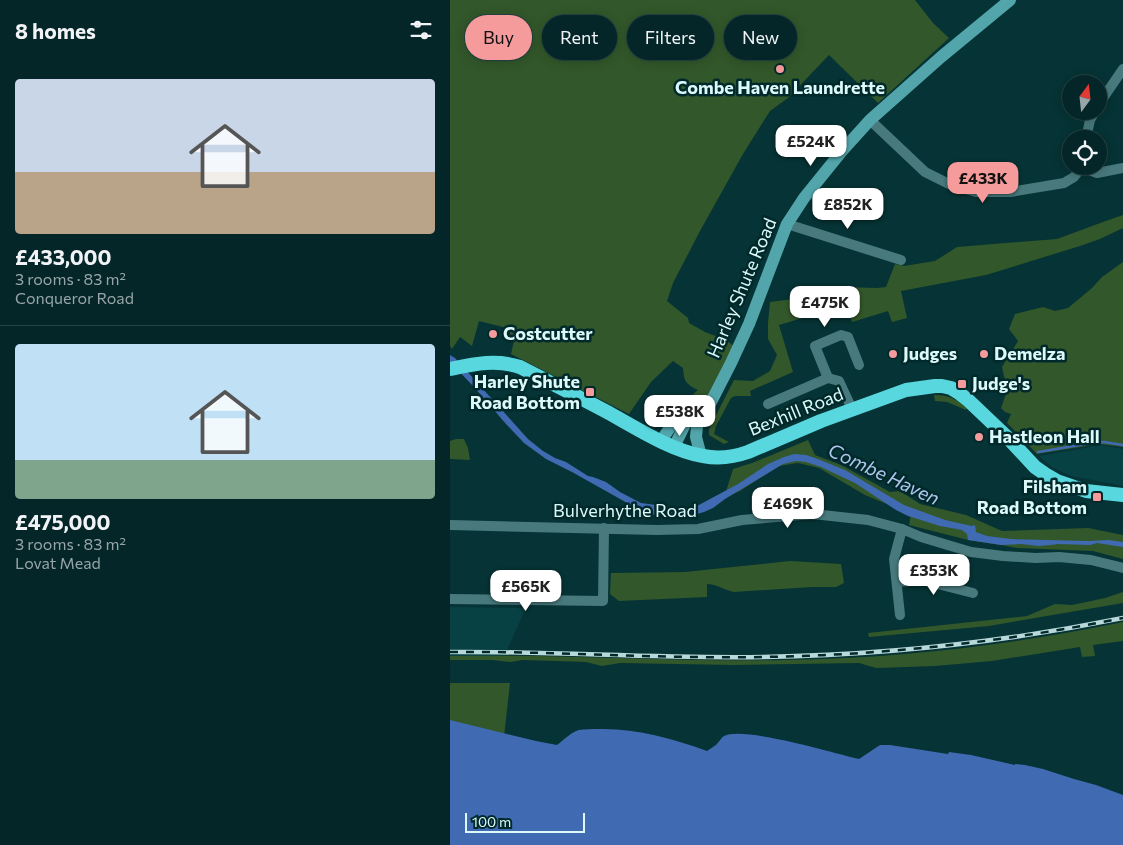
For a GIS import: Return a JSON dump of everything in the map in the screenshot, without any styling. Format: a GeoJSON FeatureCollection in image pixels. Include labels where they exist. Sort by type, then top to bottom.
{"type":"FeatureCollection","features":[{"type":"Feature","properties":{"kind":"highway","name":"Bexhill Road"},"geometry":{"type":"LineString","coordinates":[[450,370],[475,364],[500,362],[520,367],[667,444],[701,456],[718,457],[736,456],[852,409],[906,390],[935,386],[951,388],[968,400],[1035,467],[1045,474],[1057,481],[1086,491],[1123,495]]}},
{"type":"Feature","properties":{"kind":"main road","name":"Harley Shute Road"},"geometry":{"type":"LineString","coordinates":[[701,456],[696,432],[700,420],[731,363],[749,324],[787,224],[804,198],[870,120],[941,57],[1010,0]]}},
{"type":"Feature","properties":{"kind":"main road","name":"Harley Shute Road"},"geometry":{"type":"LineString","coordinates":[[667,444],[673,423],[688,418],[706,408]]}},
{"type":"Feature","properties":{"kind":"street"},"geometry":{"type":"LineString","coordinates":[[1108,91],[1123,69]]}},
{"type":"Feature","properties":{"kind":"street"},"geometry":{"type":"LineString","coordinates":[[870,120],[924,172],[949,184],[976,192],[1010,192],[1064,183],[1075,175]]}},
{"type":"Feature","properties":{"kind":"street"},"geometry":{"type":"LineString","coordinates":[[1107,171],[1123,168]]}},
{"type":"Feature","properties":{"kind":"street"},"geometry":{"type":"LineString","coordinates":[[787,224],[901,260]]}},
{"type":"Feature","properties":{"kind":"street"},"geometry":{"type":"LineString","coordinates":[[828,378],[815,346],[823,342],[841,335],[848,337],[859,365]]}},
{"type":"Feature","properties":{"kind":"street"},"geometry":{"type":"LineString","coordinates":[[768,404],[828,378],[839,381],[852,409]]}},
{"type":"Feature","properties":{"kind":"street","name":"Bulverhythe Road"},"geometry":{"type":"LineString","coordinates":[[450,525],[657,530],[698,529],[742,520],[812,514],[868,520],[971,552],[1003,556],[1059,557],[1091,560],[1123,568]]}},
{"type":"Feature","properties":{"kind":"street"},"geometry":{"type":"LineString","coordinates":[[450,599],[603,601],[604,528]]}},
{"type":"Feature","properties":{"kind":"street"},"geometry":{"type":"LineString","coordinates":[[900,615],[894,559],[902,529]]}},
{"type":"Feature","properties":{"kind":"street"},"geometry":{"type":"LineString","coordinates":[[897,582],[922,580],[973,593]]}},
{"type":"Feature","properties":{"kind":"shaded area"},"geometry":{"type":"Polygon","coordinates":[[[1101,445],[1123,449],[1123,486],[1071,476],[1052,467],[1039,456],[1101,445]]]}},
{"type":"Feature","properties":{"kind":"shaded area"},"geometry":{"type":"Polygon","coordinates":[[[450,607],[526,608],[503,659],[450,660],[450,607]]]}},
{"type":"Feature","properties":{"kind":"green space"},"geometry":{"type":"Polygon","coordinates":[[[450,0],[915,0],[933,23],[949,38],[878,103],[829,55],[788,98],[770,111],[743,154],[700,231],[673,283],[667,301],[688,318],[689,323],[726,340],[735,347],[712,398],[692,410],[689,402],[698,390],[686,382],[683,368],[673,361],[651,382],[629,414],[511,354],[514,341],[507,328],[479,321],[472,346],[460,337],[452,349],[450,346],[450,0]]]}},
{"type":"Feature","properties":{"kind":"green space"},"geometry":{"type":"Polygon","coordinates":[[[1123,215],[1123,228],[1080,246],[986,275],[901,291],[907,318],[892,322],[888,311],[852,322],[846,305],[779,325],[793,372],[750,391],[751,396],[735,396],[731,398],[716,426],[714,434],[729,442],[724,444],[709,435],[709,429],[734,380],[753,381],[770,371],[777,355],[768,339],[770,302],[841,293],[842,287],[886,287],[895,264],[904,266],[935,261],[957,247],[1057,239],[1123,215]]]}},
{"type":"Feature","properties":{"kind":"green space"},"geometry":{"type":"Polygon","coordinates":[[[1123,262],[1123,447],[1099,444],[1037,454],[1007,423],[1011,414],[1001,408],[1007,391],[1002,367],[1018,341],[1009,329],[1015,314],[1043,307],[1055,311],[1068,308],[1102,277],[1123,262]]]}},
{"type":"Feature","properties":{"kind":"green space"},"geometry":{"type":"Polygon","coordinates":[[[934,395],[952,398],[967,408],[966,410],[947,402],[935,401],[934,395]]]}},
{"type":"Feature","properties":{"kind":"green space"},"geometry":{"type":"Polygon","coordinates":[[[464,439],[470,460],[450,459],[450,441],[464,439]]]}},
{"type":"Feature","properties":{"kind":"green space"},"geometry":{"type":"Polygon","coordinates":[[[808,440],[815,455],[841,465],[890,492],[900,491],[920,504],[966,515],[1002,531],[1088,528],[1123,535],[1123,559],[1093,551],[1017,548],[968,540],[909,525],[911,514],[865,495],[819,468],[798,463],[779,466],[740,491],[724,498],[733,469],[808,440]]]}},
{"type":"Feature","properties":{"kind":"green space"},"geometry":{"type":"Polygon","coordinates":[[[790,561],[841,564],[844,583],[836,587],[734,592],[707,584],[707,597],[619,601],[610,594],[611,573],[685,572],[790,561]]]}},
{"type":"Feature","properties":{"kind":"green space"},"geometry":{"type":"Polygon","coordinates":[[[1123,592],[1123,603],[989,626],[869,637],[868,633],[1027,616],[1055,604],[1072,605],[1123,592]]]}},
{"type":"Feature","properties":{"kind":"green space"},"geometry":{"type":"Polygon","coordinates":[[[1123,622],[1123,641],[1093,645],[1095,656],[1082,657],[1080,647],[992,661],[935,666],[876,668],[859,663],[734,665],[620,663],[602,666],[586,662],[450,660],[450,656],[702,660],[828,659],[913,653],[997,644],[1123,622]]]}},
{"type":"Feature","properties":{"kind":"green space"},"geometry":{"type":"Polygon","coordinates":[[[450,683],[510,683],[492,845],[450,845],[450,683]]]}},
{"type":"Feature","properties":{"kind":"water"},"geometry":{"type":"Polygon","coordinates":[[[450,355],[455,358],[528,439],[543,451],[566,462],[588,476],[606,482],[641,503],[680,508],[697,506],[738,484],[768,464],[794,454],[806,455],[845,470],[904,505],[945,520],[975,525],[976,532],[987,536],[1011,539],[1109,540],[1123,542],[1123,547],[1097,543],[1090,545],[1001,545],[968,540],[967,534],[962,530],[940,526],[908,516],[855,483],[821,467],[796,461],[783,464],[704,512],[690,516],[660,516],[651,514],[546,459],[524,443],[450,362],[450,355]]]}},
{"type":"Feature","properties":{"kind":"water"},"geometry":{"type":"Polygon","coordinates":[[[450,720],[557,745],[573,732],[579,730],[612,729],[640,732],[667,738],[707,751],[724,736],[735,734],[790,741],[859,759],[880,745],[890,745],[948,754],[949,752],[971,755],[1015,765],[1025,765],[1096,785],[1123,795],[1123,845],[450,845],[450,720]]]}},
{"type":"Feature","properties":{"kind":"waterway"},"geometry":{"type":"LineString","coordinates":[[1038,452],[1104,442],[1123,445]]}},
{"type":"Feature","properties":{"kind":"railway"},"geometry":{"type":"LineString","coordinates":[[450,652],[685,657],[808,656],[944,646],[1034,634],[1123,618]]}},
{"type":"Feature","properties":{"kind":"place","name":"Combe Haven Laundrette"},"geometry":{"type":"Point","coordinates":[780,69]}},
{"type":"Feature","properties":{"kind":"place","name":"Costcutter"},"geometry":{"type":"Point","coordinates":[493,334]}},
{"type":"Feature","properties":{"kind":"place","name":"Judges"},"geometry":{"type":"Point","coordinates":[893,354]}},
{"type":"Feature","properties":{"kind":"place","name":"Demelza"},"geometry":{"type":"Point","coordinates":[984,354]}},
{"type":"Feature","properties":{"kind":"place","name":"Judge's"},"geometry":{"type":"Point","coordinates":[962,384]}},
{"type":"Feature","properties":{"kind":"place","name":"Harley Shute Road Bottom"},"geometry":{"type":"Point","coordinates":[590,392]}},
{"type":"Feature","properties":{"kind":"place","name":"Hastleon Hall"},"geometry":{"type":"Point","coordinates":[979,437]}},
{"type":"Feature","properties":{"kind":"place","name":"Filsham Road Bottom"},"geometry":{"type":"Point","coordinates":[1097,497]}},
{"type":"Feature","properties":{"kind":"water label","name":"Combe Haven"},"geometry":{"type":"Point","coordinates":[884,474]}}]}
